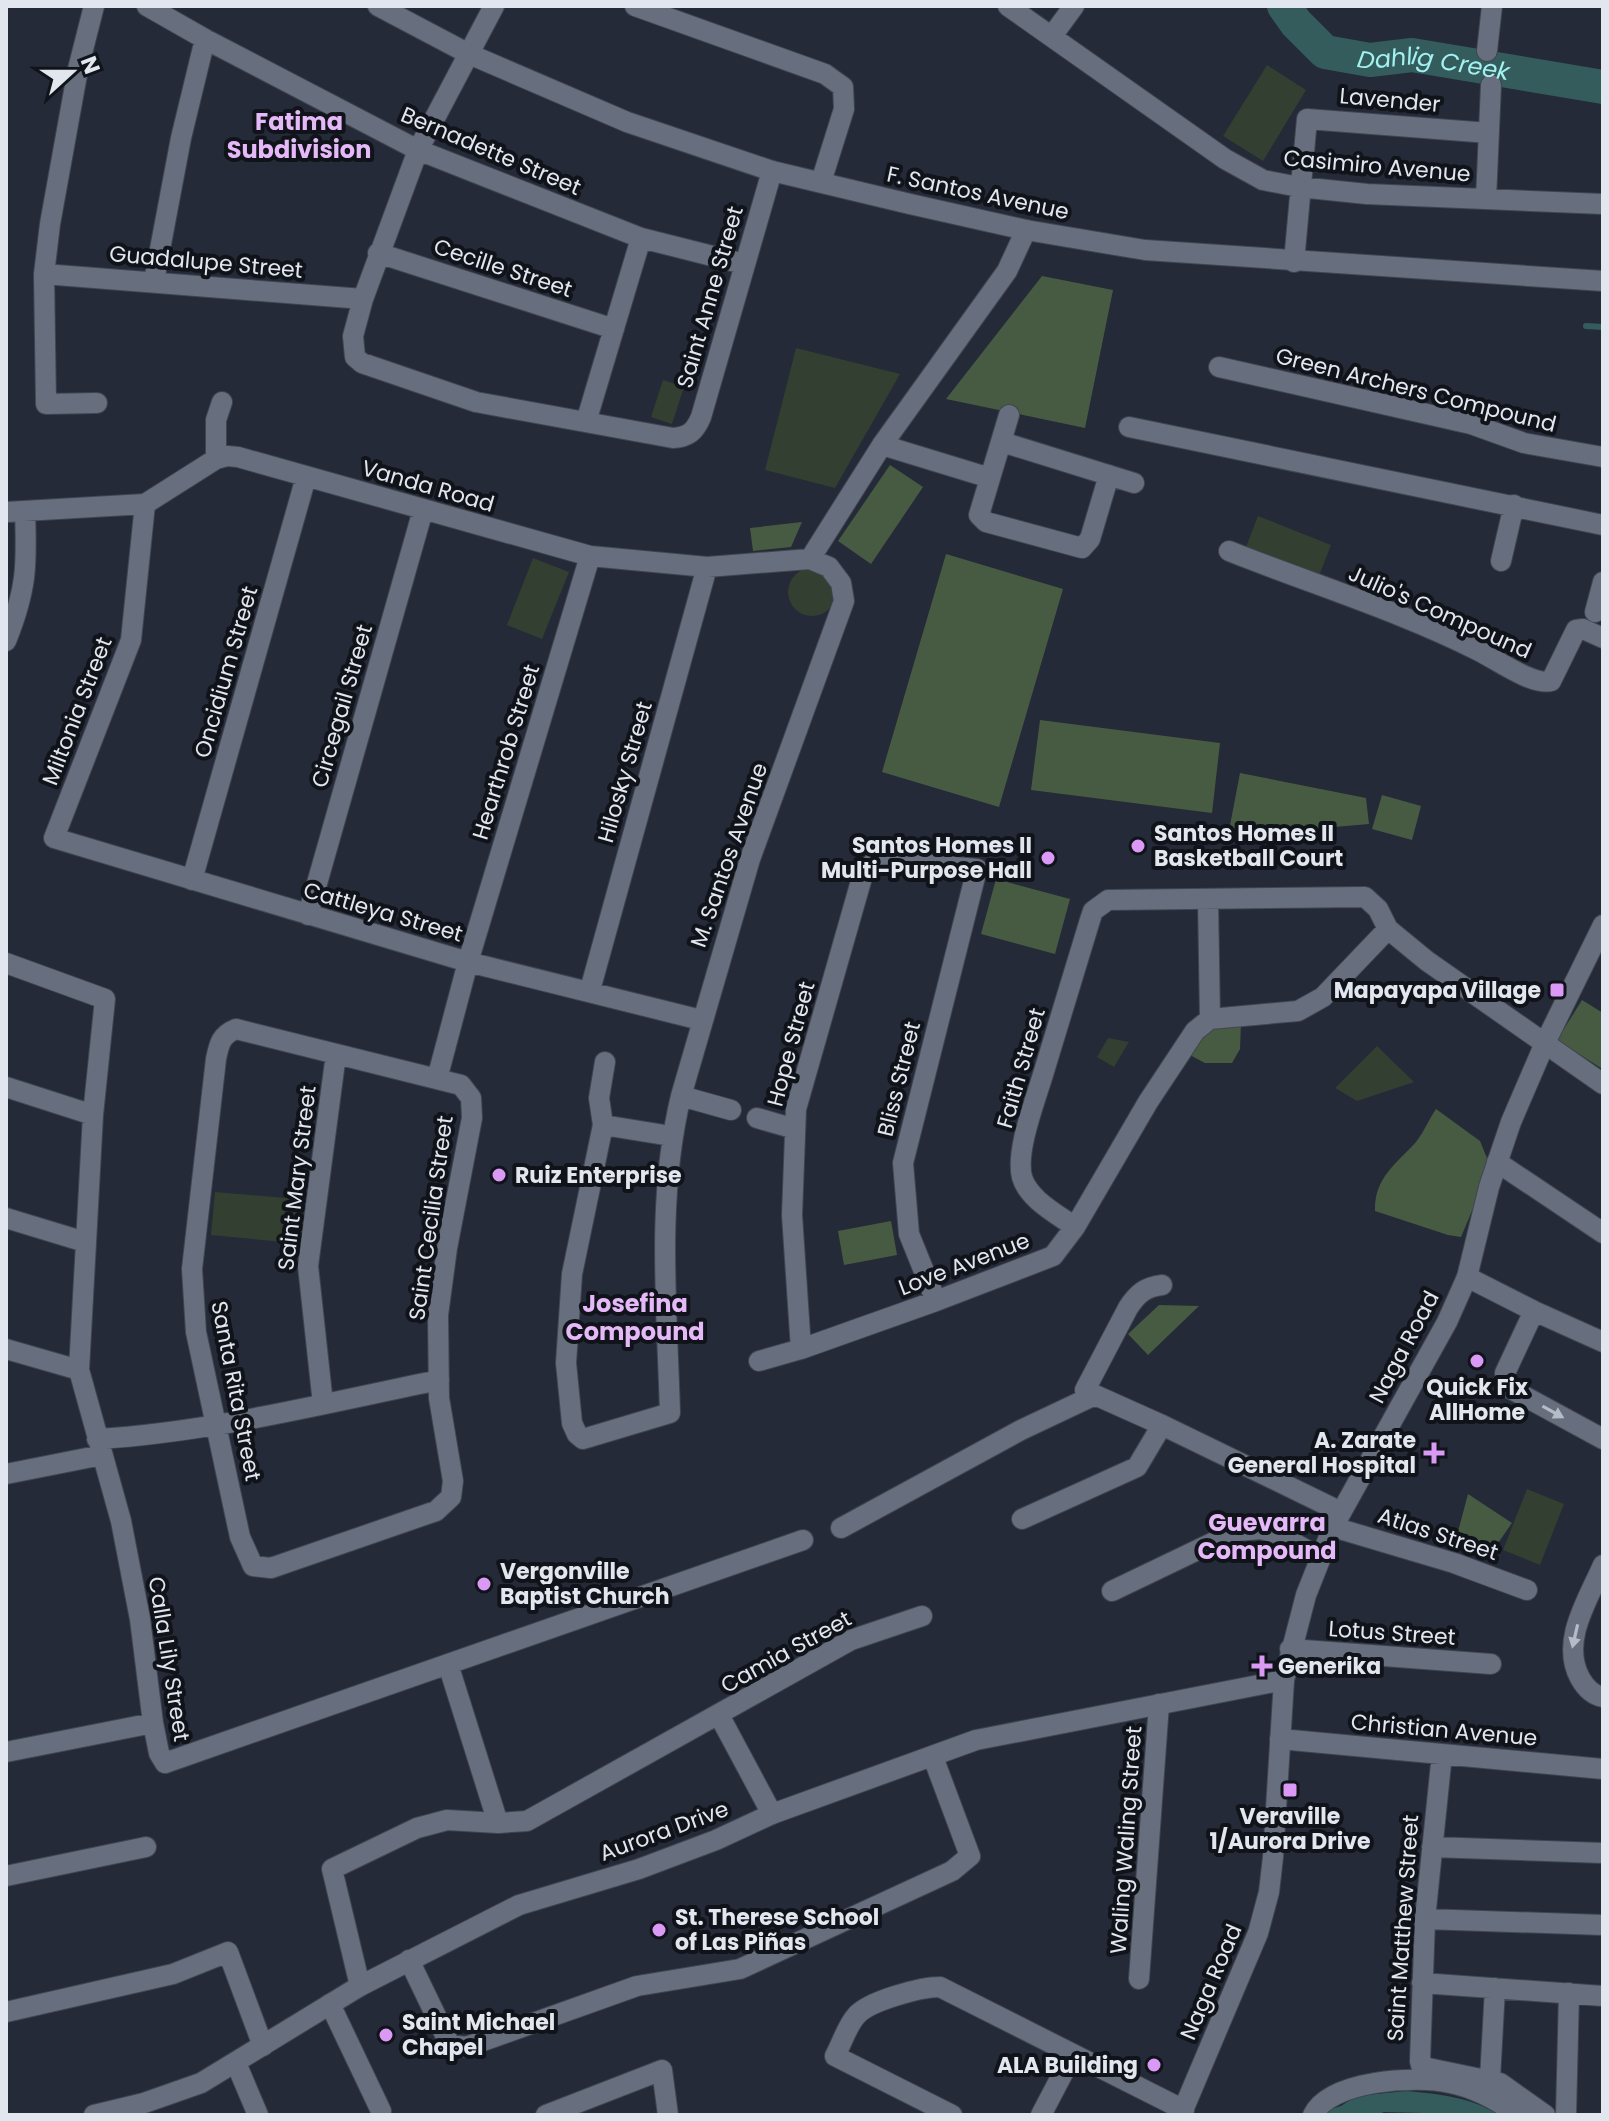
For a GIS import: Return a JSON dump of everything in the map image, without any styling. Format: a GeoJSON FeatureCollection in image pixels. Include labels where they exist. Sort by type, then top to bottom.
{"type":"FeatureCollection","features":[{"type":"Feature","properties":{"kind":"street"},"geometry":{"type":"LineString","coordinates":[[94,6],[78,69],[44,274],[46,404],[97,403]]}},
{"type":"Feature","properties":{"kind":"street","name":"Bernadette Street"},"geometry":{"type":"LineString","coordinates":[[147,6],[418,150],[641,238],[744,264]]}},
{"type":"Feature","properties":{"kind":"street","name":"F. Santos Avenue"},"geometry":{"type":"LineString","coordinates":[[378,6],[469,54],[627,122],[772,171],[1026,230],[1145,250],[1603,281]]}},
{"type":"Feature","properties":{"kind":"street"},"geometry":{"type":"LineString","coordinates":[[494,6],[418,150],[363,299],[352,347],[355,357],[362,363],[476,402],[586,422],[641,238]]}},
{"type":"Feature","properties":{"kind":"street"},"geometry":{"type":"LineString","coordinates":[[635,6],[825,74],[843,87],[844,109],[821,182]]}},
{"type":"Feature","properties":{"kind":"street","name":"Casimiro Avenue"},"geometry":{"type":"LineString","coordinates":[[1008,6],[1225,159],[1263,180],[1367,194],[1603,204]]}},
{"type":"Feature","properties":{"kind":"street"},"geometry":{"type":"LineString","coordinates":[[1052,36],[1074,6]]}},
{"type":"Feature","properties":{"kind":"street"},"geometry":{"type":"LineString","coordinates":[[1487,51],[1492,6]]}},
{"type":"Feature","properties":{"kind":"street"},"geometry":{"type":"LineString","coordinates":[[154,281],[181,138],[205,39]]}},
{"type":"Feature","properties":{"kind":"street"},"geometry":{"type":"LineString","coordinates":[[1486,199],[1491,85]]}},
{"type":"Feature","properties":{"kind":"street","name":"Lavender"},"geometry":{"type":"LineString","coordinates":[[1299,187],[1305,121],[1310,118],[1489,133]]}},
{"type":"Feature","properties":{"kind":"street","name":"Saint Anne Street"},"geometry":{"type":"LineString","coordinates":[[586,422],[673,438],[690,434],[701,417],[772,171]]}},
{"type":"Feature","properties":{"kind":"street"},"geometry":{"type":"LineString","coordinates":[[1294,262],[1299,187]]}},
{"type":"Feature","properties":{"kind":"street"},"geometry":{"type":"LineString","coordinates":[[810,559],[882,445],[1007,271],[1026,230]]}},
{"type":"Feature","properties":{"kind":"street","name":"Cecille Street"},"geometry":{"type":"LineString","coordinates":[[378,253],[614,329]]}},
{"type":"Feature","properties":{"kind":"street","name":"Guadalupe Street"},"geometry":{"type":"LineString","coordinates":[[44,274],[363,299]]}},
{"type":"Feature","properties":{"kind":"street","name":"Green Archers Compound"},"geometry":{"type":"LineString","coordinates":[[1219,367],[1471,424],[1524,443],[1603,457]]}},
{"type":"Feature","properties":{"kind":"street"},"geometry":{"type":"LineString","coordinates":[[6,641],[20,607],[27,568],[15,512],[145,504],[216,459],[214,440],[222,402]]}},
{"type":"Feature","properties":{"kind":"street"},"geometry":{"type":"LineString","coordinates":[[1009,415],[979,515],[981,519],[1078,548],[1085,546],[1090,539],[1109,475]]}},
{"type":"Feature","properties":{"kind":"street"},"geometry":{"type":"LineString","coordinates":[[1129,427],[1603,525]]}},
{"type":"Feature","properties":{"kind":"street"},"geometry":{"type":"LineString","coordinates":[[1002,442],[1134,483]]}},
{"type":"Feature","properties":{"kind":"street"},"geometry":{"type":"LineString","coordinates":[[882,445],[990,478]]}},
{"type":"Feature","properties":{"kind":"street","name":"Vanda Road"},"geometry":{"type":"LineString","coordinates":[[216,459],[238,457],[590,556],[707,567],[810,559]]}},
{"type":"Feature","properties":{"kind":"street","name":"Oncidium Street"},"geometry":{"type":"LineString","coordinates":[[192,880],[306,477]]}},
{"type":"Feature","properties":{"kind":"street","name":"Miltonia Street"},"geometry":{"type":"LineString","coordinates":[[54,838],[131,640],[145,504]]}},
{"type":"Feature","properties":{"kind":"street"},"geometry":{"type":"LineString","coordinates":[[1501,561],[1514,505]]}},
{"type":"Feature","properties":{"kind":"street","name":"Circegail Street"},"geometry":{"type":"LineString","coordinates":[[308,915],[423,510]]}},
{"type":"Feature","properties":{"kind":"street","name":"Julio's Compound"},"geometry":{"type":"LineString","coordinates":[[1229,551],[1475,649],[1538,682],[1551,681],[1576,630],[1583,629],[1603,638]]}},
{"type":"Feature","properties":{"kind":"street","name":"Hearthrob Street"},"geometry":{"type":"LineString","coordinates":[[468,962],[590,556]]}},
{"type":"Feature","properties":{"kind":"street","name":"M. Santos Avenue"},"geometry":{"type":"LineString","coordinates":[[603,1125],[572,1274],[566,1363],[572,1423],[583,1439],[670,1413],[666,1215],[671,1136],[701,1020],[750,859],[844,601],[841,583],[829,567],[810,559]]}},
{"type":"Feature","properties":{"kind":"street","name":"Hilosky Street"},"geometry":{"type":"LineString","coordinates":[[590,990],[707,567]]}},
{"type":"Feature","properties":{"kind":"street"},"geometry":{"type":"LineString","coordinates":[[1595,612],[1603,582]]}},
{"type":"Feature","properties":{"kind":"street","name":"Cattleya Street"},"geometry":{"type":"LineString","coordinates":[[54,838],[468,962],[701,1020]]}},
{"type":"Feature","properties":{"kind":"street","name":"Bliss Street"},"geometry":{"type":"LineString","coordinates":[[881,860],[977,869],[903,1163],[909,1234],[936,1301]]}},
{"type":"Feature","properties":{"kind":"street","name":"Hope Street"},"geometry":{"type":"LineString","coordinates":[[801,1349],[792,1215],[796,1109],[863,874],[874,862],[881,860]]}},
{"type":"Feature","properties":{"kind":"street"},"geometry":{"type":"LineString","coordinates":[[1388,929],[1323,997],[1298,1011],[1210,1019],[1208,899],[1365,897],[1378,909],[1388,929],[1427,961],[1603,1084]]}},
{"type":"Feature","properties":{"kind":"street","name":"Faith Street"},"geometry":{"type":"LineString","coordinates":[[1075,1227],[1026,1187],[1021,1162],[1035,1100],[1093,911],[1099,904],[1116,898],[1208,899]]}},
{"type":"Feature","properties":{"kind":"street","name":"Naga Road"},"geometry":{"type":"LineString","coordinates":[[1182,2112],[1266,1909],[1273,1857],[1284,1680],[1290,1649],[1319,1557],[1447,1322],[1467,1277],[1497,1162],[1545,1043],[1603,925]]}},
{"type":"Feature","properties":{"kind":"street"},"geometry":{"type":"LineString","coordinates":[[336,1054],[437,1079],[468,962]]}},
{"type":"Feature","properties":{"kind":"street","name":"Calla Lily Street"},"geometry":{"type":"LineString","coordinates":[[6,963],[105,999],[93,1115],[79,1370],[121,1521],[140,1619],[153,1723],[159,1753],[165,1763],[803,1540]]}},
{"type":"Feature","properties":{"kind":"street","name":"Love Avenue"},"geometry":{"type":"LineString","coordinates":[[759,1361],[936,1301],[1053,1256],[1075,1227],[1148,1102],[1195,1031],[1210,1019]]}},
{"type":"Feature","properties":{"kind":"street","name":"Santa Rita Street"},"geometry":{"type":"LineString","coordinates":[[253,1566],[240,1537],[196,1332],[192,1269],[216,1059],[219,1044],[226,1033],[236,1029],[336,1054]]}},
{"type":"Feature","properties":{"kind":"street","name":"Saint Mary Street"},"geometry":{"type":"LineString","coordinates":[[323,1404],[308,1266],[336,1054]]}},
{"type":"Feature","properties":{"kind":"street"},"geometry":{"type":"LineString","coordinates":[[605,1062],[599,1098],[603,1125],[671,1136]]}},
{"type":"Feature","properties":{"kind":"street","name":"Saint Cecilia Street"},"geometry":{"type":"LineString","coordinates":[[253,1566],[271,1568],[436,1511],[451,1497],[453,1481],[439,1398],[438,1315],[472,1108],[471,1098],[461,1085],[437,1079]]}},
{"type":"Feature","properties":{"kind":"street"},"geometry":{"type":"LineString","coordinates":[[6,1087],[93,1115]]}},
{"type":"Feature","properties":{"kind":"street"},"geometry":{"type":"LineString","coordinates":[[681,1096],[731,1110]]}},
{"type":"Feature","properties":{"kind":"street"},"geometry":{"type":"LineString","coordinates":[[757,1118],[795,1129]]}},
{"type":"Feature","properties":{"kind":"street"},"geometry":{"type":"LineString","coordinates":[[1497,1162],[1603,1233]]}},
{"type":"Feature","properties":{"kind":"street"},"geometry":{"type":"LineString","coordinates":[[6,1218],[85,1242]]}},
{"type":"Feature","properties":{"kind":"street"},"geometry":{"type":"LineString","coordinates":[[1467,1277],[1603,1342]]}},
{"type":"Feature","properties":{"kind":"street"},"geometry":{"type":"LineString","coordinates":[[1095,1395],[1085,1390],[1128,1308],[1136,1296],[1148,1287],[1162,1285]]}},
{"type":"Feature","properties":{"kind":"street"},"geometry":{"type":"LineString","coordinates":[[1534,1311],[1509,1365],[1506,1382],[1511,1389],[1603,1439]]}},
{"type":"Feature","properties":{"kind":"street"},"geometry":{"type":"LineString","coordinates":[[6,1349],[79,1370]]}},
{"type":"Feature","properties":{"kind":"street"},"geometry":{"type":"LineString","coordinates":[[6,1474],[135,1437],[217,1425],[439,1380]]}},
{"type":"Feature","properties":{"kind":"street"},"geometry":{"type":"LineString","coordinates":[[841,1528],[1021,1430],[1095,1395]]}},
{"type":"Feature","properties":{"kind":"street","name":"Atlas Street"},"geometry":{"type":"LineString","coordinates":[[1095,1395],[1162,1425],[1337,1520],[1527,1590]]}},
{"type":"Feature","properties":{"kind":"street"},"geometry":{"type":"LineString","coordinates":[[1022,1519],[1137,1467],[1162,1425]]}},
{"type":"Feature","properties":{"kind":"street"},"geometry":{"type":"LineString","coordinates":[[1112,1591],[1237,1531],[1261,1529],[1276,1533],[1319,1557]]}},
{"type":"Feature","properties":{"kind":"street"},"geometry":{"type":"LineString","coordinates":[[1603,1565],[1572,1644],[1573,1665],[1584,1685],[1603,1697]]}},
{"type":"Feature","properties":{"kind":"street","name":"Camia Street"},"geometry":{"type":"LineString","coordinates":[[360,1986],[332,1869],[417,1828],[447,1820],[527,1821],[851,1640],[922,1616]]}},
{"type":"Feature","properties":{"kind":"street","name":"Lotus Street"},"geometry":{"type":"LineString","coordinates":[[1290,1649],[1491,1664]]}},
{"type":"Feature","properties":{"kind":"street"},"geometry":{"type":"LineString","coordinates":[[448,1664],[498,1823]]}},
{"type":"Feature","properties":{"kind":"street","name":"Aurora Drive"},"geometry":{"type":"LineString","coordinates":[[94,2115],[146,2109],[201,2083],[360,1986],[519,1905],[639,1869],[716,1840],[772,1814],[976,1740],[1284,1680]]}},
{"type":"Feature","properties":{"kind":"street","name":"Waling Waling Street"},"geometry":{"type":"LineString","coordinates":[[1139,1979],[1159,1704]]}},
{"type":"Feature","properties":{"kind":"street"},"geometry":{"type":"LineString","coordinates":[[719,1715],[772,1814]]}},
{"type":"Feature","properties":{"kind":"street"},"geometry":{"type":"LineString","coordinates":[[6,1752],[153,1723]]}},
{"type":"Feature","properties":{"kind":"street","name":"Christian Avenue"},"geometry":{"type":"LineString","coordinates":[[1280,1739],[1603,1769]]}},
{"type":"Feature","properties":{"kind":"street","name":"Saint Matthew Street"},"geometry":{"type":"LineString","coordinates":[[1442,1754],[1425,1919],[1421,2065],[1490,2079],[1510,2089],[1545,2115]]}},
{"type":"Feature","properties":{"kind":"street"},"geometry":{"type":"LineString","coordinates":[[409,1960],[450,2045],[466,2047],[637,1986],[740,1969],[952,1871],[970,1856],[933,1757]]}},
{"type":"Feature","properties":{"kind":"street"},"geometry":{"type":"LineString","coordinates":[[6,1876],[146,1847]]}},
{"type":"Feature","properties":{"kind":"street"},"geometry":{"type":"LineString","coordinates":[[1432,1847],[1603,1853]]}},
{"type":"Feature","properties":{"kind":"street"},"geometry":{"type":"LineString","coordinates":[[1425,1919],[1603,1925]]}},
{"type":"Feature","properties":{"kind":"street"},"geometry":{"type":"LineString","coordinates":[[6,2012],[173,1974],[228,1952],[263,2046]]}},
{"type":"Feature","properties":{"kind":"street"},"geometry":{"type":"LineString","coordinates":[[1422,1983],[1603,1996]]}},
{"type":"Feature","properties":{"kind":"street"},"geometry":{"type":"LineString","coordinates":[[952,2115],[835,2056],[856,2016],[866,2007],[925,1987],[940,1987],[1182,2112]]}},
{"type":"Feature","properties":{"kind":"street"},"geometry":{"type":"LineString","coordinates":[[1490,2079],[1495,1988]]}},
{"type":"Feature","properties":{"kind":"street"},"geometry":{"type":"LineString","coordinates":[[1566,2115],[1569,1993]]}},
{"type":"Feature","properties":{"kind":"street"},"geometry":{"type":"LineString","coordinates":[[330,2004],[381,2111]]}},
{"type":"Feature","properties":{"kind":"street"},"geometry":{"type":"LineString","coordinates":[[1041,2115],[1073,2054]]}},
{"type":"Feature","properties":{"kind":"street"},"geometry":{"type":"LineString","coordinates":[[236,2063],[258,2115]]}},
{"type":"Feature","properties":{"kind":"street"},"geometry":{"type":"LineString","coordinates":[[546,2115],[662,2070],[668,2115]]}},
{"type":"Feature","properties":{"kind":"street"},"geometry":{"type":"LineString","coordinates":[[1313,2115],[1333,2094],[1363,2085],[1414,2080],[1449,2082],[1479,2092],[1517,2115]]}},
{"type":"Feature","properties":{"kind":"shaded area"},"geometry":{"type":"Polygon","coordinates":[[[1267,65],[1306,90],[1263,161],[1223,136],[1267,65]]]}},
{"type":"Feature","properties":{"kind":"shaded area"},"geometry":{"type":"Polygon","coordinates":[[[1042,276],[1113,290],[1085,428],[946,399],[1042,276]]]}},
{"type":"Feature","properties":{"kind":"shaded area"},"geometry":{"type":"Polygon","coordinates":[[[796,348],[900,374],[835,488],[765,470],[796,348]]]}},
{"type":"Feature","properties":{"kind":"shaded area"},"geometry":{"type":"Polygon","coordinates":[[[663,380],[684,387],[672,424],[651,417],[663,380]]]}},
{"type":"Feature","properties":{"kind":"shaded area"},"geometry":{"type":"Polygon","coordinates":[[[890,465],[923,487],[871,564],[838,541],[890,465]]]}},
{"type":"Feature","properties":{"kind":"shaded area"},"geometry":{"type":"Polygon","coordinates":[[[1258,516],[1331,545],[1317,581],[1244,552],[1258,516]]]}},
{"type":"Feature","properties":{"kind":"shaded area"},"geometry":{"type":"Polygon","coordinates":[[[802,522],[791,547],[753,551],[750,528],[802,522]]]}},
{"type":"Feature","properties":{"kind":"shaded area"},"geometry":{"type":"Polygon","coordinates":[[[946,554],[1063,589],[999,807],[882,772],[946,554]]]}},
{"type":"Feature","properties":{"kind":"shaded area"},"geometry":{"type":"Polygon","coordinates":[[[533,558],[569,572],[542,639],[507,625],[533,558]]]}},
{"type":"Feature","properties":{"kind":"shaded area"},"geometry":{"type":"Polygon","coordinates":[[[812,568],[829,575],[836,592],[829,609],[812,616],[795,609],[788,592],[795,575],[812,568]]]}},
{"type":"Feature","properties":{"kind":"shaded area"},"geometry":{"type":"Polygon","coordinates":[[[1040,720],[1220,743],[1212,813],[1031,790],[1040,720]]]}},
{"type":"Feature","properties":{"kind":"shaded area"},"geometry":{"type":"Polygon","coordinates":[[[1240,773],[1366,798],[1369,824],[1228,836],[1240,773]]]}},
{"type":"Feature","properties":{"kind":"shaded area"},"geometry":{"type":"Polygon","coordinates":[[[1382,795],[1421,806],[1412,840],[1372,829],[1382,795]]]}},
{"type":"Feature","properties":{"kind":"shaded area"},"geometry":{"type":"Polygon","coordinates":[[[996,879],[1070,899],[1055,954],[981,934],[996,879]]]}},
{"type":"Feature","properties":{"kind":"shaded area"},"geometry":{"type":"Polygon","coordinates":[[[1582,1000],[1603,1013],[1601,1068],[1557,1040],[1582,1000]]]}},
{"type":"Feature","properties":{"kind":"shaded area"},"geometry":{"type":"Polygon","coordinates":[[[1241,1023],[1240,1049],[1232,1063],[1205,1063],[1186,1053],[1201,1030],[1241,1023]]]}},
{"type":"Feature","properties":{"kind":"shaded area"},"geometry":{"type":"Polygon","coordinates":[[[1108,1038],[1129,1042],[1114,1067],[1097,1057],[1108,1038]]]}},
{"type":"Feature","properties":{"kind":"shaded area"},"geometry":{"type":"Polygon","coordinates":[[[1377,1046],[1414,1082],[1357,1101],[1335,1088],[1377,1046]]]}},
{"type":"Feature","properties":{"kind":"shaded area"},"geometry":{"type":"Polygon","coordinates":[[[1436,1109],[1480,1141],[1489,1163],[1461,1237],[1375,1211],[1382,1180],[1416,1142],[1436,1109]]]}},
{"type":"Feature","properties":{"kind":"shaded area"},"geometry":{"type":"Polygon","coordinates":[[[215,1192],[298,1199],[294,1243],[211,1235],[215,1192]]]}},
{"type":"Feature","properties":{"kind":"shaded area"},"geometry":{"type":"Polygon","coordinates":[[[891,1221],[897,1255],[844,1265],[838,1231],[891,1221]]]}},
{"type":"Feature","properties":{"kind":"shaded area"},"geometry":{"type":"Polygon","coordinates":[[[1159,1305],[1199,1306],[1148,1355],[1128,1334],[1159,1305]]]}},
{"type":"Feature","properties":{"kind":"shaded area"},"geometry":{"type":"Polygon","coordinates":[[[1527,1489],[1564,1504],[1540,1565],[1503,1550],[1527,1489]]]}},
{"type":"Feature","properties":{"kind":"shaded area"},"geometry":{"type":"Polygon","coordinates":[[[1468,1494],[1512,1523],[1491,1553],[1455,1543],[1468,1494]]]}},
{"type":"Feature","properties":{"kind":"shaded area"},"geometry":{"type":"Polygon","coordinates":[[[1406,2091],[1466,2100],[1499,2115],[1384,2112],[1376,2115],[1324,2115],[1327,2110],[1341,2106],[1356,2096],[1406,2091]]]}},
{"type":"Feature","properties":{"kind":"waterway","name":"Dahlig Creek"},"geometry":{"type":"LineString","coordinates":[[1284,6],[1325,52],[1370,60],[1412,55],[1603,87]]}},
{"type":"Feature","properties":{"kind":"waterway","name":"Dahlig Creek"},"geometry":{"type":"LineString","coordinates":[[1586,326],[1603,327]]}},
{"type":"Feature","properties":{"kind":"place","name":"Santos Homes II Basketball Court"},"geometry":{"type":"Point","coordinates":[1138,846]}},
{"type":"Feature","properties":{"kind":"place","name":"Santos Homes II Multi-Purpose Hall"},"geometry":{"type":"Point","coordinates":[1048,858]}},
{"type":"Feature","properties":{"kind":"place","name":"Mapayapa Village"},"geometry":{"type":"Point","coordinates":[1557,990]}},
{"type":"Feature","properties":{"kind":"place","name":"Ruiz Enterprise"},"geometry":{"type":"Point","coordinates":[499,1175]}},
{"type":"Feature","properties":{"kind":"place","name":"Quick Fix AllHome"},"geometry":{"type":"Point","coordinates":[1477,1361]}},
{"type":"Feature","properties":{"kind":"place","name":"A. Zarate General Hospital"},"geometry":{"type":"Point","coordinates":[1434,1453]}},
{"type":"Feature","properties":{"kind":"place","name":"Vergonville Baptist Church"},"geometry":{"type":"Point","coordinates":[484,1584]}},
{"type":"Feature","properties":{"kind":"place","name":"Generika"},"geometry":{"type":"Point","coordinates":[1262,1666]}},
{"type":"Feature","properties":{"kind":"place","name":"Veraville 1/Aurora Drive"},"geometry":{"type":"Point","coordinates":[1290,1790]}},
{"type":"Feature","properties":{"kind":"place","name":"St. Therese School of Las Piñas"},"geometry":{"type":"Point","coordinates":[659,1930]}},
{"type":"Feature","properties":{"kind":"place","name":"Saint Michael Chapel"},"geometry":{"type":"Point","coordinates":[386,2035]}},
{"type":"Feature","properties":{"kind":"place","name":"ALA Building"},"geometry":{"type":"Point","coordinates":[1154,2065]}},
{"type":"Feature","properties":{"kind":"district","name":"Fatima Subdivision"},"geometry":{"type":"Point","coordinates":[299,135]}},
{"type":"Feature","properties":{"kind":"district","name":"Josefina Compound"},"geometry":{"type":"Point","coordinates":[635,1317]}},
{"type":"Feature","properties":{"kind":"district","name":"Guevarra Compound"},"geometry":{"type":"Point","coordinates":[1267,1536]}}]}
